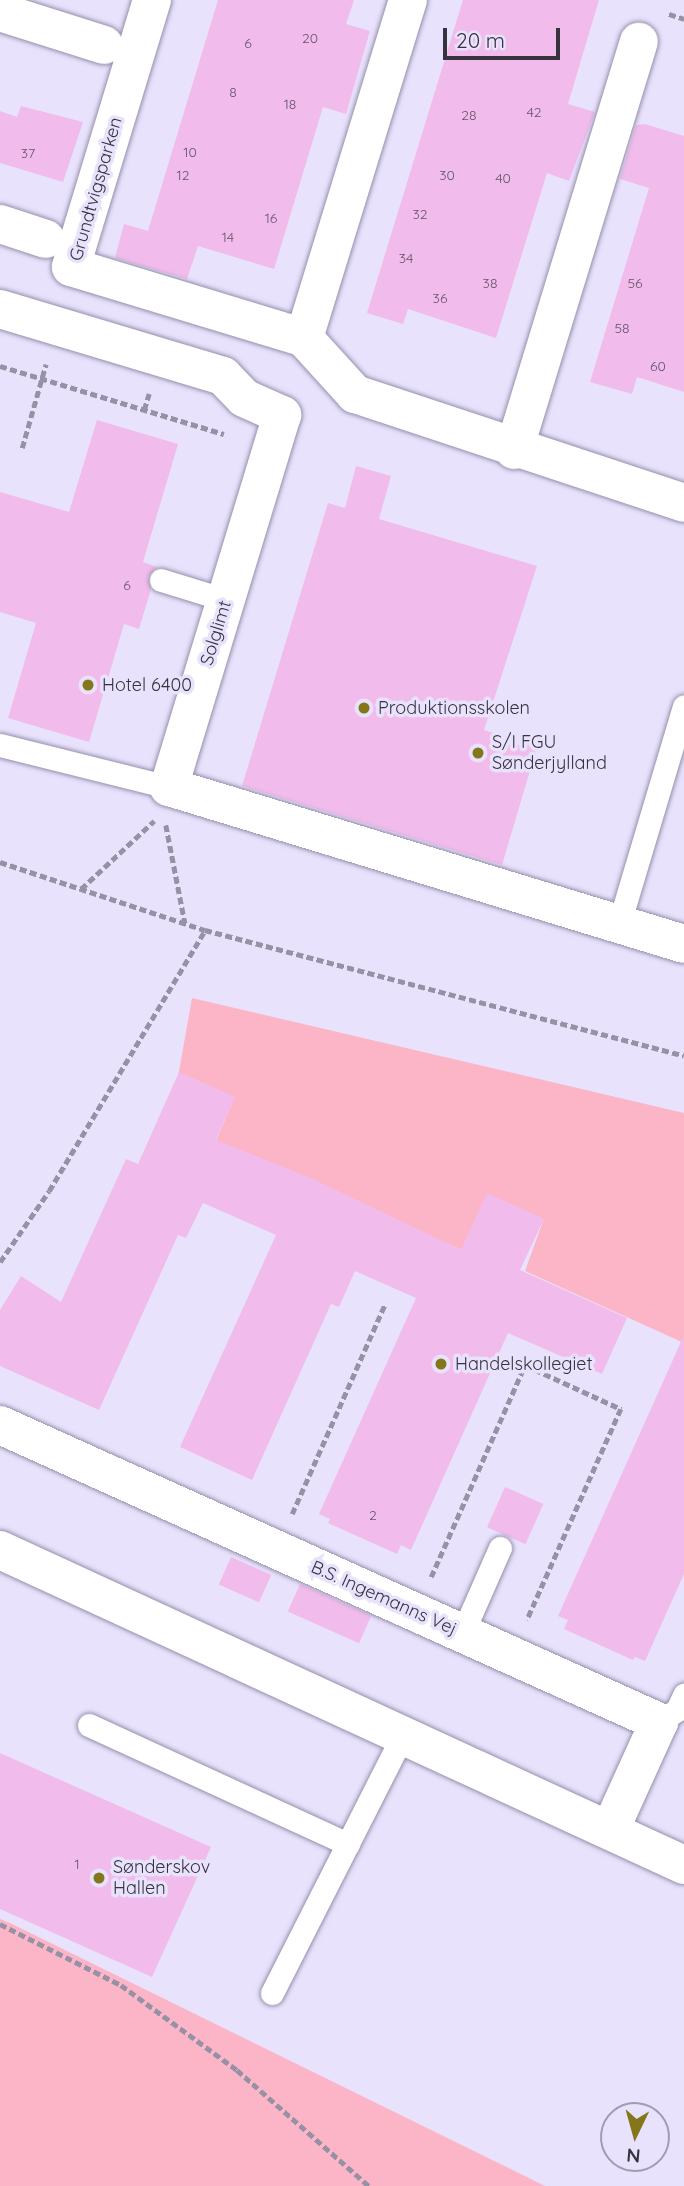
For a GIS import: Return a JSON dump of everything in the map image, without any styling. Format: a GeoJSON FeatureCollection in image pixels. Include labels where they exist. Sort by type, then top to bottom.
{"type":"FeatureCollection","features":[{"type":"Feature","properties":{"kind":"street","name":"Grundtvigsparken"},"geometry":{"type":"LineString","coordinates":[[152,0],[71,267],[304,338]]}},
{"type":"Feature","properties":{"kind":"street"},"geometry":{"type":"LineString","coordinates":[[408,0],[304,338],[355,394],[514,450],[684,503]]}},
{"type":"Feature","properties":{"kind":"street"},"geometry":{"type":"LineString","coordinates":[[0,12],[104,45]]}},
{"type":"Feature","properties":{"kind":"street"},"geometry":{"type":"LineString","coordinates":[[514,450],[639,42]]}},
{"type":"Feature","properties":{"kind":"street"},"geometry":{"type":"LineString","coordinates":[[0,224],[46,239]]}},
{"type":"Feature","properties":{"kind":"street","name":"Solglimt"},"geometry":{"type":"LineString","coordinates":[[0,309],[58,324],[223,376],[244,398],[282,415],[169,787]]}},
{"type":"Feature","properties":{"kind":"street"},"geometry":{"type":"LineString","coordinates":[[169,787],[684,944]]}},
{"type":"Feature","properties":{"kind":"street","name":"B.S. Ingemanns Vej"},"geometry":{"type":"LineString","coordinates":[[0,1425],[511,1656],[672,1709],[610,1830]]}},
{"type":"Feature","properties":{"kind":"street"},"geometry":{"type":"LineString","coordinates":[[0,1550],[684,1864]]}},
{"type":"Feature","properties":{"kind":"lane"},"geometry":{"type":"LineString","coordinates":[[161,580],[226,600]]}},
{"type":"Feature","properties":{"kind":"lane"},"geometry":{"type":"LineString","coordinates":[[619,924],[684,706]]}},
{"type":"Feature","properties":{"kind":"lane"},"geometry":{"type":"LineString","coordinates":[[0,745],[169,787]]}},
{"type":"Feature","properties":{"kind":"lane"},"geometry":{"type":"LineString","coordinates":[[463,1634],[500,1548]]}},
{"type":"Feature","properties":{"kind":"lane"},"geometry":{"type":"LineString","coordinates":[[89,1726],[348,1843]]}},
{"type":"Feature","properties":{"kind":"lane"},"geometry":{"type":"LineString","coordinates":[[272,1993],[403,1735]]}},
{"type":"Feature","properties":{"kind":"path"},"geometry":{"type":"LineString","coordinates":[[22,447],[58,324]]}},
{"type":"Feature","properties":{"kind":"path"},"geometry":{"type":"LineString","coordinates":[[0,366],[271,449]]}},
{"type":"Feature","properties":{"kind":"path"},"geometry":{"type":"LineString","coordinates":[[81,889],[163,812],[185,924]]}},
{"type":"Feature","properties":{"kind":"path"},"geometry":{"type":"LineString","coordinates":[[0,862],[205,930],[684,1056]]}},
{"type":"Feature","properties":{"kind":"path"},"geometry":{"type":"LineString","coordinates":[[0,1262],[49,1191],[205,930]]}},
{"type":"Feature","properties":{"kind":"path"},"geometry":{"type":"LineString","coordinates":[[276,1550],[385,1304]]}},
{"type":"Feature","properties":{"kind":"path"},"geometry":{"type":"LineString","coordinates":[[415,1612],[525,1365],[621,1409],[511,1656]]}},
{"type":"Feature","properties":{"kind":"path"},"geometry":{"type":"LineString","coordinates":[[0,1924],[121,1985],[237,2070],[369,2186]]}},
{"type":"Feature","properties":{"kind":"shaded area"},"geometry":{"type":"Polygon","coordinates":[[[192,998],[684,1113],[684,1343],[525,1271],[543,1221],[489,1197],[464,1251],[216,1141],[233,1101],[178,1077],[192,998]]]}},
{"type":"Feature","properties":{"kind":"shaded area"},"geometry":{"type":"Polygon","coordinates":[[[0,1919],[10,1923],[545,2186],[0,2186],[0,1919]]]}},
{"type":"Feature","properties":{"kind":"building"},"geometry":{"type":"Polygon","coordinates":[[[218,0],[354,0],[346,24],[370,31],[346,114],[323,107],[274,269],[198,246],[187,279],[115,258],[124,224],[148,231],[218,0]]]}},
{"type":"Feature","properties":{"kind":"building"},"geometry":{"type":"Polygon","coordinates":[[[463,0],[599,0],[568,104],[595,112],[569,181],[547,173],[496,338],[408,309],[403,324],[367,313],[463,0]]]}},
{"type":"Feature","properties":{"kind":"building"},"geometry":{"type":"Polygon","coordinates":[[[21,106],[83,122],[63,182],[0,163],[0,111],[17,117],[21,106]]]}},
{"type":"Feature","properties":{"kind":"building"},"geometry":{"type":"Polygon","coordinates":[[[645,124],[684,136],[684,392],[637,377],[632,394],[590,382],[649,188],[620,179],[636,125],[645,124]]]}},
{"type":"Feature","properties":{"kind":"building"},"geometry":{"type":"Polygon","coordinates":[[[97,420],[178,444],[143,562],[157,567],[148,577],[151,589],[139,629],[124,624],[89,742],[8,718],[36,623],[0,612],[0,492],[69,512],[97,420]]]}},
{"type":"Feature","properties":{"kind":"building"},"geometry":{"type":"Polygon","coordinates":[[[356,466],[391,476],[379,519],[537,566],[484,730],[537,747],[502,865],[242,786],[328,503],[345,508],[356,466]]]}},
{"type":"Feature","properties":{"kind":"building","name":"Handelskollegiet"},"geometry":{"type":"Polygon","coordinates":[[[179,1072],[235,1097],[216,1140],[313,1179],[461,1250],[487,1193],[544,1219],[520,1270],[627,1318],[602,1374],[508,1333],[411,1550],[401,1545],[397,1554],[328,1523],[330,1519],[319,1514],[416,1298],[355,1271],[339,1307],[331,1304],[252,1480],[180,1447],[276,1235],[203,1203],[186,1238],[178,1235],[99,1410],[0,1366],[0,1310],[21,1276],[61,1302],[126,1159],[138,1164],[179,1072]]]}},
{"type":"Feature","properties":{"kind":"building"},"geometry":{"type":"Polygon","coordinates":[[[684,1335],[684,1574],[645,1661],[635,1657],[633,1660],[564,1629],[568,1620],[558,1616],[684,1335]]]}},
{"type":"Feature","properties":{"kind":"building"},"geometry":{"type":"Polygon","coordinates":[[[505,1487],[543,1504],[525,1544],[487,1527],[505,1487]]]}},
{"type":"Feature","properties":{"kind":"building"},"geometry":{"type":"Polygon","coordinates":[[[231,1557],[271,1575],[259,1602],[219,1584],[231,1557]]]}},
{"type":"Feature","properties":{"kind":"building"},"geometry":{"type":"Polygon","coordinates":[[[300,1584],[371,1616],[359,1643],[288,1611],[300,1584]]]}},
{"type":"Feature","properties":{"kind":"building","name":"Sønderskov Hallen"},"geometry":{"type":"Polygon","coordinates":[[[0,1753],[211,1847],[152,1977],[0,1909],[0,1753]]]}},
{"type":"Feature","properties":{"kind":"place","name":"Hotel 6400"},"geometry":{"type":"Point","coordinates":[88,685]}},
{"type":"Feature","properties":{"kind":"place","name":"Produktionsskolen"},"geometry":{"type":"Point","coordinates":[364,708]}},
{"type":"Feature","properties":{"kind":"place","name":"S/I FGU Sønderjylland"},"geometry":{"type":"Point","coordinates":[478,753]}},
{"type":"Feature","properties":{"kind":"place","name":"Handelskollegiet"},"geometry":{"type":"Point","coordinates":[441,1364]}},
{"type":"Feature","properties":{"kind":"place","name":"Sønderskov Hallen"},"geometry":{"type":"Point","coordinates":[99,1878]}}]}
